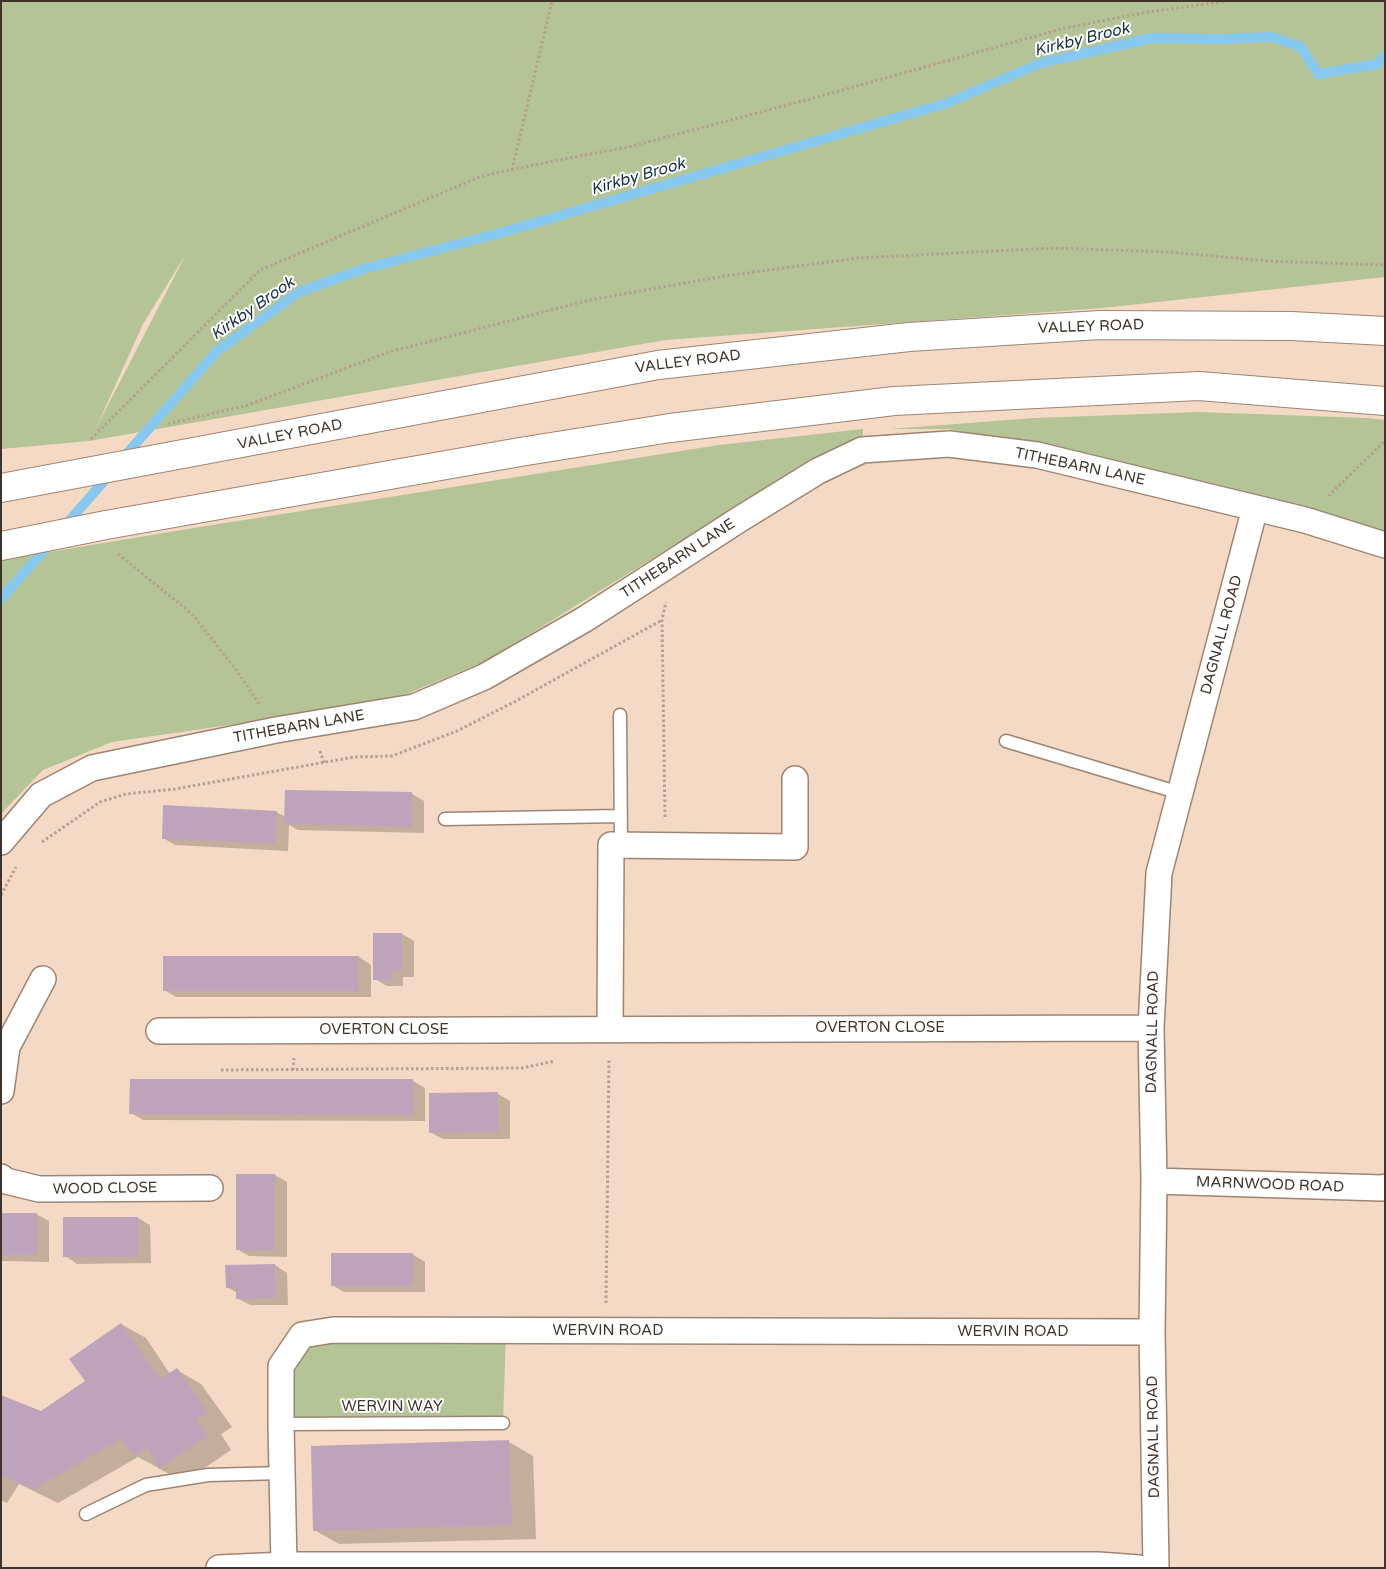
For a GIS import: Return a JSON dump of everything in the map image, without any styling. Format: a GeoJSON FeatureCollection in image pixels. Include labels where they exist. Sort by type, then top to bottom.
{"type":"FeatureCollection","features":[{"type":"Feature","properties":{"kind":"main road","name":"VALLEY ROAD"},"geometry":{"type":"LineString","coordinates":[[1,488],[202,452],[658,365],[909,337],[1100,325],[1292,326],[1385,330]]}},
{"type":"Feature","properties":{"kind":"main road"},"geometry":{"type":"LineString","coordinates":[[1,546],[106,525],[520,452],[670,428],[894,400],[1199,386],[1385,401]]}},
{"type":"Feature","properties":{"kind":"street","name":"TITHEBARN LANE"},"geometry":{"type":"LineString","coordinates":[[1,842],[41,795],[92,768],[276,730],[414,707],[484,677],[585,619],[818,471],[862,450],[949,444],[1036,455],[1305,520],[1385,545]]}},
{"type":"Feature","properties":{"kind":"street","name":"DAGNALL ROAD"},"geometry":{"type":"LineString","coordinates":[[1156,1568],[1152,1332],[1154,1181],[1151,1028],[1159,873],[1255,508]]}},
{"type":"Feature","properties":{"kind":"street"},"geometry":{"type":"LineString","coordinates":[[610,1029],[610,845],[795,847],[795,779]]}},
{"type":"Feature","properties":{"kind":"street"},"geometry":{"type":"LineString","coordinates":[[1,1091],[6,1047],[43,979]]}},
{"type":"Feature","properties":{"kind":"street","name":"OVERTON CLOSE"},"geometry":{"type":"LineString","coordinates":[[159,1031],[1151,1028]]}},
{"type":"Feature","properties":{"kind":"street","name":"WOOD CLOSE"},"geometry":{"type":"LineString","coordinates":[[1,1177],[6,1181],[40,1189],[210,1188]]}},
{"type":"Feature","properties":{"kind":"street","name":"MARNWOOD ROAD"},"geometry":{"type":"LineString","coordinates":[[1154,1181],[1385,1187]]}},
{"type":"Feature","properties":{"kind":"street","name":"WERVIN ROAD"},"geometry":{"type":"LineString","coordinates":[[284,1566],[280,1424],[281,1366],[302,1335],[334,1330],[1152,1332]]}},
{"type":"Feature","properties":{"kind":"street"},"geometry":{"type":"LineString","coordinates":[[219,1568],[284,1566],[1098,1566],[1139,1568]]}},
{"type":"Feature","properties":{"kind":"lane"},"geometry":{"type":"LineString","coordinates":[[620,715],[620,845]]}},
{"type":"Feature","properties":{"kind":"lane"},"geometry":{"type":"LineString","coordinates":[[1006,741],[1180,793]]}},
{"type":"Feature","properties":{"kind":"lane"},"geometry":{"type":"LineString","coordinates":[[446,819],[620,816]]}},
{"type":"Feature","properties":{"kind":"lane","name":"WERVIN WAY"},"geometry":{"type":"LineString","coordinates":[[280,1424],[503,1423]]}},
{"type":"Feature","properties":{"kind":"lane"},"geometry":{"type":"LineString","coordinates":[[86,1514],[146,1485],[208,1474],[282,1473]]}},
{"type":"Feature","properties":{"kind":"path"},"geometry":{"type":"LineString","coordinates":[[512,170],[552,1]]}},
{"type":"Feature","properties":{"kind":"path"},"geometry":{"type":"LineString","coordinates":[[89,441],[260,270],[482,176],[629,147],[1065,28],[1148,12],[1228,1]]}},
{"type":"Feature","properties":{"kind":"path"},"geometry":{"type":"LineString","coordinates":[[224,411],[248,405],[389,352],[590,300],[725,276],[858,258],[1054,248],[1169,252],[1268,261],[1385,265]]}},
{"type":"Feature","properties":{"kind":"path"},"geometry":{"type":"LineString","coordinates":[[1305,520],[1385,441]]}},
{"type":"Feature","properties":{"kind":"path"},"geometry":{"type":"LineString","coordinates":[[106,525],[105,544],[192,614],[237,671],[276,730]]}},
{"type":"Feature","properties":{"kind":"path"},"geometry":{"type":"LineString","coordinates":[[666,846],[662,620],[675,561]]}},
{"type":"Feature","properties":{"kind":"path"},"geometry":{"type":"LineString","coordinates":[[1,895],[19,862]]}},
{"type":"Feature","properties":{"kind":"path"},"geometry":{"type":"LineString","coordinates":[[606,1331],[610,1029]]}},
{"type":"Feature","properties":{"kind":"path"},"geometry":{"type":"LineString","coordinates":[[221,1070],[522,1068],[561,1060]]}},
{"type":"Feature","properties":{"kind":"green space"},"geometry":{"type":"Polygon","coordinates":[[[1,1],[1385,1],[1385,277],[1103,308],[665,340],[89,441],[1,449],[1,1]],[[186,254],[143,324],[96,428],[186,254]]]}},
{"type":"Feature","properties":{"kind":"green space"},"geometry":{"type":"Polygon","coordinates":[[[1199,412],[1385,420],[1385,531],[1144,469],[949,429],[890,429],[1034,418],[1199,412]]]}},
{"type":"Feature","properties":{"kind":"green space"},"geometry":{"type":"Polygon","coordinates":[[[863,429],[863,439],[799,466],[486,661],[404,695],[319,712],[112,742],[43,770],[1,814],[1,560],[719,445],[863,429]]]}},
{"type":"Feature","properties":{"kind":"green space"},"geometry":{"type":"Polygon","coordinates":[[[506,1331],[503,1423],[281,1424],[281,1366],[302,1335],[506,1331]]]}},
{"type":"Feature","properties":{"kind":"building"},"geometry":{"type":"Polygon","coordinates":[[[285,790],[412,792],[412,827],[284,824],[285,790]]]}},
{"type":"Feature","properties":{"kind":"building"},"geometry":{"type":"Polygon","coordinates":[[[163,805],[277,811],[275,844],[162,839],[163,805]]]}},
{"type":"Feature","properties":{"kind":"building"},"geometry":{"type":"Polygon","coordinates":[[[373,933],[402,933],[402,971],[391,971],[391,980],[373,980],[373,933]]]}},
{"type":"Feature","properties":{"kind":"building"},"geometry":{"type":"Polygon","coordinates":[[[163,956],[359,956],[359,991],[163,991],[163,956]]]}},
{"type":"Feature","properties":{"kind":"building"},"geometry":{"type":"Polygon","coordinates":[[[130,1079],[413,1079],[413,1115],[129,1114],[130,1079]]]}},
{"type":"Feature","properties":{"kind":"building"},"geometry":{"type":"Polygon","coordinates":[[[498,1092],[498,1132],[429,1133],[429,1093],[498,1092]]]}},
{"type":"Feature","properties":{"kind":"building"},"geometry":{"type":"Polygon","coordinates":[[[236,1174],[275,1174],[275,1250],[236,1250],[236,1174]]]}},
{"type":"Feature","properties":{"kind":"building"},"geometry":{"type":"Polygon","coordinates":[[[1,1213],[37,1213],[37,1255],[1,1255],[1,1213]]]}},
{"type":"Feature","properties":{"kind":"building"},"geometry":{"type":"Polygon","coordinates":[[[63,1217],[138,1217],[139,1257],[63,1257],[63,1217]]]}},
{"type":"Feature","properties":{"kind":"building"},"geometry":{"type":"Polygon","coordinates":[[[331,1253],[413,1253],[413,1286],[331,1286],[331,1253]]]}},
{"type":"Feature","properties":{"kind":"building"},"geometry":{"type":"Polygon","coordinates":[[[275,1264],[276,1298],[236,1299],[236,1288],[226,1288],[225,1265],[275,1264]]]}},
{"type":"Feature","properties":{"kind":"building"},"geometry":{"type":"Polygon","coordinates":[[[121,1323],[160,1379],[177,1368],[208,1412],[197,1420],[207,1436],[159,1469],[147,1448],[134,1456],[121,1439],[33,1490],[1,1475],[1,1395],[41,1411],[85,1381],[69,1359],[121,1323]]]}},
{"type":"Feature","properties":{"kind":"building"},"geometry":{"type":"Polygon","coordinates":[[[509,1440],[512,1525],[313,1531],[311,1446],[509,1440]]]}},
{"type":"Feature","properties":{"kind":"waterway","name":"Kirkby Brook"},"geometry":{"type":"LineString","coordinates":[[123,458],[217,351],[299,292],[363,269],[500,233],[947,103],[1041,63],[1152,38],[1220,39],[1272,37],[1301,47],[1318,74],[1377,64],[1385,56]]}},
{"type":"Feature","properties":{"kind":"waterway","name":"Kirkby Brook"},"geometry":{"type":"LineString","coordinates":[[63,528],[111,473]]}},
{"type":"Feature","properties":{"kind":"waterway","name":"Kirkby Brook"},"geometry":{"type":"LineString","coordinates":[[1,599],[50,543]]}}]}
